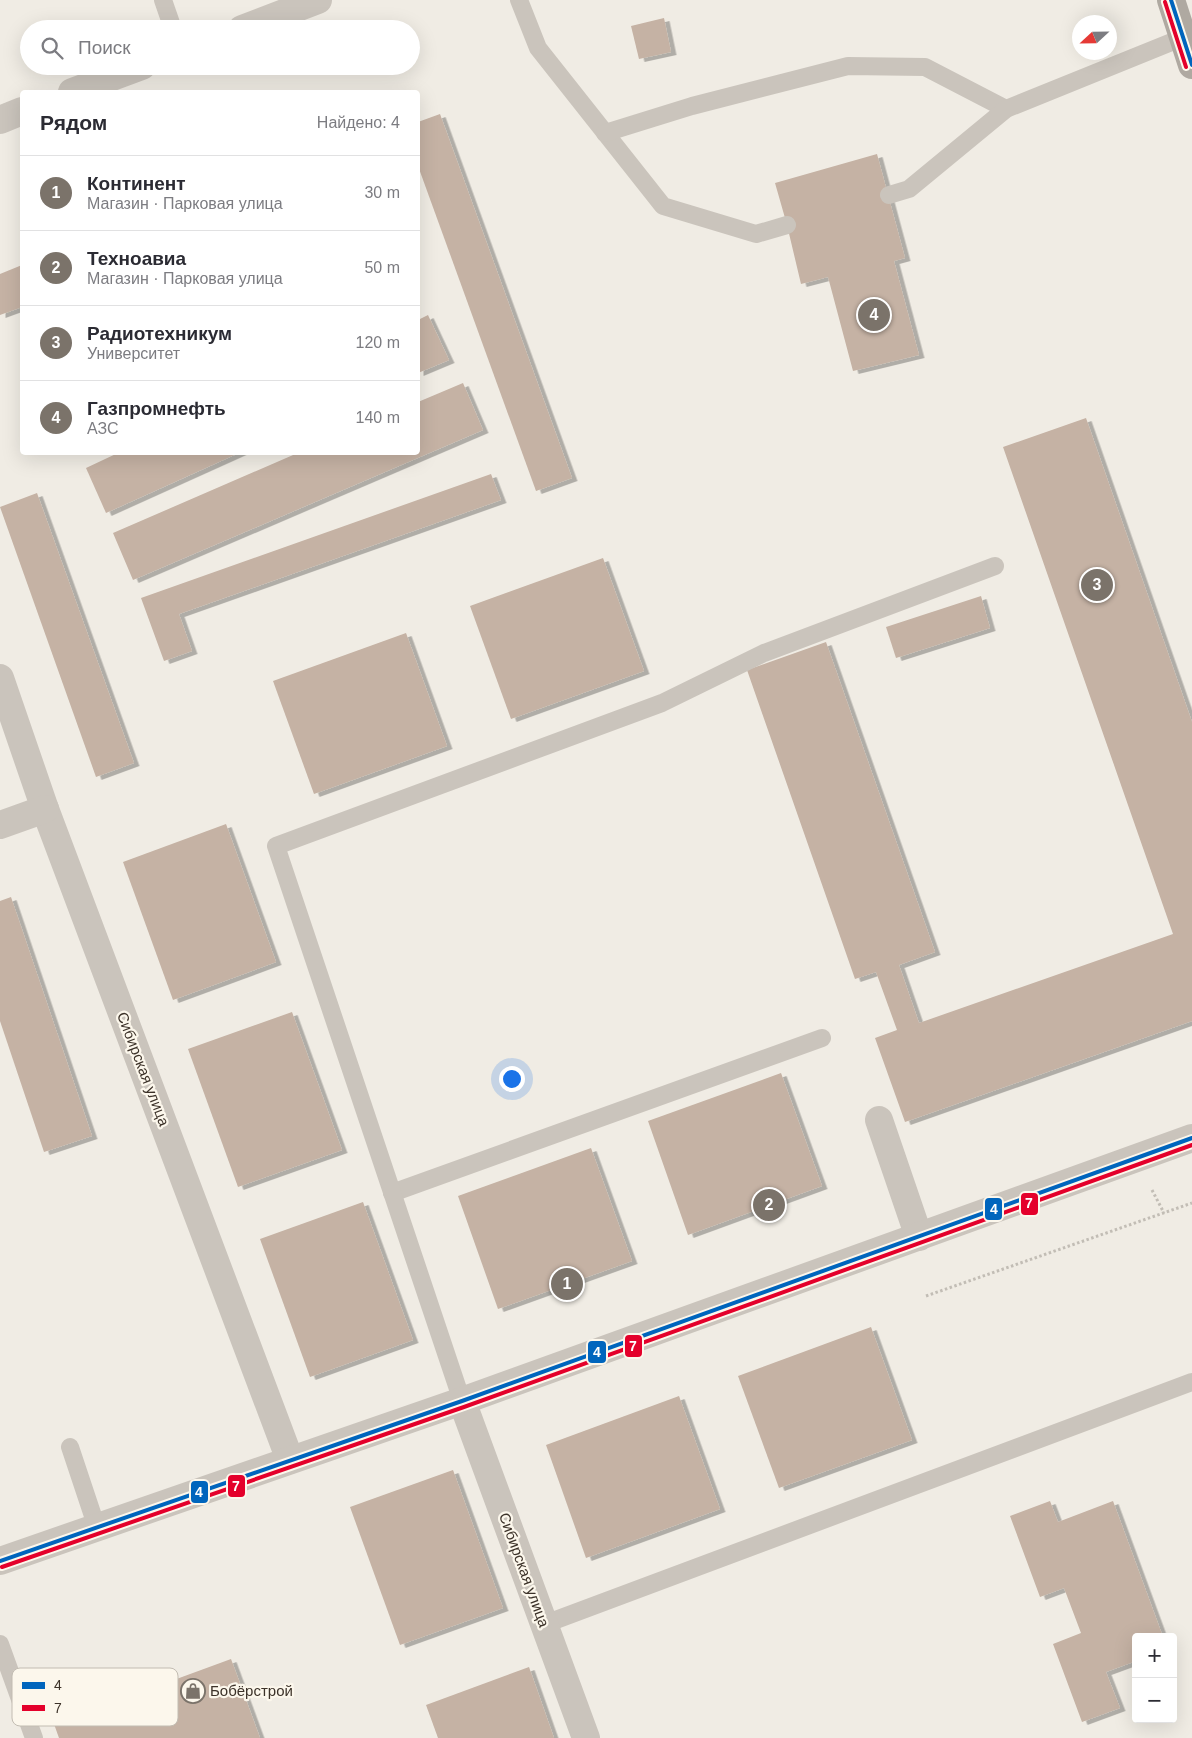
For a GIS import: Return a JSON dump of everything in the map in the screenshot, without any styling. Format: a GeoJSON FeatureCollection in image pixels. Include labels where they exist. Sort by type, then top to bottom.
{"type":"FeatureCollection","features":[{"type":"Feature","properties":{"kind":"main road"},"geometry":{"type":"LineString","coordinates":[[1171,0],[1192,65]]}},
{"type":"Feature","properties":{"kind":"street"},"geometry":{"type":"LineString","coordinates":[[266,20],[318,0]]}},
{"type":"Feature","properties":{"kind":"street"},"geometry":{"type":"LineString","coordinates":[[77,90],[118,75]]}},
{"type":"Feature","properties":{"kind":"street"},"geometry":{"type":"LineString","coordinates":[[0,120],[20,112]]}},
{"type":"Feature","properties":{"kind":"street","name":"Сибирская улица"},"geometry":{"type":"LineString","coordinates":[[0,678],[46,809],[290,1460]]}},
{"type":"Feature","properties":{"kind":"street"},"geometry":{"type":"LineString","coordinates":[[0,825],[46,809]]}},
{"type":"Feature","properties":{"kind":"street"},"geometry":{"type":"LineString","coordinates":[[879,1120],[919,1237]]}},
{"type":"Feature","properties":{"kind":"street"},"geometry":{"type":"LineString","coordinates":[[0,1560],[462,1401],[1192,1138]]}},
{"type":"Feature","properties":{"kind":"street","name":"Сибирская улица"},"geometry":{"type":"LineString","coordinates":[[462,1401],[586,1738]]}},
{"type":"Feature","properties":{"kind":"lane"},"geometry":{"type":"LineString","coordinates":[[163,0],[170,20]]}},
{"type":"Feature","properties":{"kind":"lane"},"geometry":{"type":"LineString","coordinates":[[519,0],[538,48],[663,206],[756,234],[787,225]]}},
{"type":"Feature","properties":{"kind":"lane"},"geometry":{"type":"LineString","coordinates":[[889,195],[909,189],[1006,109],[1184,37]]}},
{"type":"Feature","properties":{"kind":"lane"},"geometry":{"type":"LineString","coordinates":[[605,132],[692,106],[848,66],[925,67],[1006,109]]}},
{"type":"Feature","properties":{"kind":"lane"},"geometry":{"type":"LineString","coordinates":[[462,1401],[276,846],[662,702],[764,652],[995,566]]}},
{"type":"Feature","properties":{"kind":"lane"},"geometry":{"type":"LineString","coordinates":[[392,1193],[822,1038]]}},
{"type":"Feature","properties":{"kind":"lane"},"geometry":{"type":"LineString","coordinates":[[545,1624],[1192,1382]]}},
{"type":"Feature","properties":{"kind":"lane"},"geometry":{"type":"LineString","coordinates":[[70,1447],[96,1528]]}},
{"type":"Feature","properties":{"kind":"lane"},"geometry":{"type":"LineString","coordinates":[[0,1644],[12,1677]]}},
{"type":"Feature","properties":{"kind":"lane"},"geometry":{"type":"LineString","coordinates":[[30,1726],[34,1738]]}},
{"type":"Feature","properties":{"kind":"path"},"geometry":{"type":"LineString","coordinates":[[926,1296],[1192,1203]]}},
{"type":"Feature","properties":{"kind":"building"},"geometry":{"type":"Polygon","coordinates":[[[664,18],[671,52],[639,59],[631,26],[664,18]]]}},
{"type":"Feature","properties":{"kind":"building"},"geometry":{"type":"Polygon","coordinates":[[[440,114],[572,478],[536,491],[420,172],[420,121],[440,114]]]}},
{"type":"Feature","properties":{"kind":"building"},"geometry":{"type":"Polygon","coordinates":[[[877,154],[905,258],[894,261],[919,355],[853,371],[828,277],[801,284],[775,183],[877,154]]]}},
{"type":"Feature","properties":{"kind":"building"},"geometry":{"type":"Polygon","coordinates":[[[20,266],[20,308],[0,315],[0,274],[20,266]]]}},
{"type":"Feature","properties":{"kind":"building"},"geometry":{"type":"Polygon","coordinates":[[[428,315],[449,360],[420,372],[420,319],[428,315]]]}},
{"type":"Feature","properties":{"kind":"building"},"geometry":{"type":"Polygon","coordinates":[[[463,383],[483,430],[133,580],[113,533],[293,455],[420,455],[420,401],[463,383]]]}},
{"type":"Feature","properties":{"kind":"building"},"geometry":{"type":"Polygon","coordinates":[[[1086,418],[1192,722],[1192,1021],[905,1122],[875,1038],[897,1030],[876,972],[855,979],[747,670],[826,642],[935,952],[899,965],[919,1023],[1173,934],[1003,447],[1086,418]]]}},
{"type":"Feature","properties":{"kind":"building"},"geometry":{"type":"Polygon","coordinates":[[[114,455],[234,455],[106,513],[86,468],[114,455]]]}},
{"type":"Feature","properties":{"kind":"building"},"geometry":{"type":"Polygon","coordinates":[[[491,474],[501,500],[179,614],[192,651],[164,661],[141,598],[491,474]]]}},
{"type":"Feature","properties":{"kind":"building"},"geometry":{"type":"Polygon","coordinates":[[[37,493],[134,763],[96,777],[0,507],[37,493]]]}},
{"type":"Feature","properties":{"kind":"building"},"geometry":{"type":"Polygon","coordinates":[[[603,558],[644,671],[511,719],[470,606],[603,558]]]}},
{"type":"Feature","properties":{"kind":"building"},"geometry":{"type":"Polygon","coordinates":[[[981,596],[990,628],[896,658],[886,627],[981,596]]]}},
{"type":"Feature","properties":{"kind":"building"},"geometry":{"type":"Polygon","coordinates":[[[406,633],[447,746],[314,794],[273,681],[406,633]]]}},
{"type":"Feature","properties":{"kind":"building"},"geometry":{"type":"Polygon","coordinates":[[[226,824],[276,962],[173,1000],[123,862],[226,824]]]}},
{"type":"Feature","properties":{"kind":"building"},"geometry":{"type":"Polygon","coordinates":[[[11,897],[92,1136],[44,1152],[0,1021],[0,901],[11,897]]]}},
{"type":"Feature","properties":{"kind":"building"},"geometry":{"type":"Polygon","coordinates":[[[292,1012],[342,1150],[238,1187],[188,1049],[292,1012]]]}},
{"type":"Feature","properties":{"kind":"building"},"geometry":{"type":"Polygon","coordinates":[[[781,1073],[822,1186],[688,1235],[648,1121],[781,1073]]]}},
{"type":"Feature","properties":{"kind":"building"},"geometry":{"type":"Polygon","coordinates":[[[591,1148],[632,1261],[498,1309],[458,1196],[591,1148]]]}},
{"type":"Feature","properties":{"kind":"building"},"geometry":{"type":"Polygon","coordinates":[[[363,1202],[413,1340],[310,1377],[260,1239],[363,1202]]]}},
{"type":"Feature","properties":{"kind":"building"},"geometry":{"type":"Polygon","coordinates":[[[871,1327],[912,1440],[779,1488],[738,1376],[871,1327]]]}},
{"type":"Feature","properties":{"kind":"building"},"geometry":{"type":"Polygon","coordinates":[[[679,1396],[720,1509],[586,1558],[546,1445],[679,1396]]]}},
{"type":"Feature","properties":{"kind":"building"},"geometry":{"type":"Polygon","coordinates":[[[453,1470],[503,1608],[400,1645],[350,1507],[453,1470]]]}},
{"type":"Feature","properties":{"kind":"building"},"geometry":{"type":"Polygon","coordinates":[[[1050,1501],[1058,1522],[1113,1501],[1162,1633],[1132,1633],[1132,1662],[1106,1672],[1120,1708],[1082,1722],[1053,1644],[1081,1633],[1064,1588],[1040,1597],[1010,1516],[1050,1501]]]}},
{"type":"Feature","properties":{"kind":"building","name":"Бобёрстрой"},"geometry":{"type":"Polygon","coordinates":[[[231,1659],[260,1738],[59,1738],[55,1726],[178,1726],[178,1678],[231,1659]]]}},
{"type":"Feature","properties":{"kind":"building"},"geometry":{"type":"Polygon","coordinates":[[[529,1667],[554,1738],[438,1738],[426,1705],[529,1667]]]}},
{"type":"Feature","properties":{"kind":"transit line","name":"4"},"geometry":{"type":"LineString","coordinates":[[1171,0],[1192,65]]}},
{"type":"Feature","properties":{"kind":"transit line","name":"7"},"geometry":{"type":"LineString","coordinates":[[1165,2],[1186,67]]}},
{"type":"Feature","properties":{"kind":"transit line","name":"4"},"geometry":{"type":"LineString","coordinates":[[0,1561],[462,1401],[1192,1138]]}},
{"type":"Feature","properties":{"kind":"transit line","name":"7"},"geometry":{"type":"LineString","coordinates":[[2,1567],[464,1407],[1192,1145]]}},
{"type":"Feature","properties":{"kind":"place","name":"Газпромнефть"},"geometry":{"type":"Point","coordinates":[874,315]}},
{"type":"Feature","properties":{"kind":"place","name":"Радиотехникум"},"geometry":{"type":"Point","coordinates":[1097,585]}},
{"type":"Feature","properties":{"kind":"place","name":"Техноавиа"},"geometry":{"type":"Point","coordinates":[769,1205]}},
{"type":"Feature","properties":{"kind":"place","name":"Континент"},"geometry":{"type":"Point","coordinates":[567,1284]}},
{"type":"Feature","properties":{"kind":"place","name":"Бобёрстрой"},"geometry":{"type":"Point","coordinates":[193,1691]}}]}
